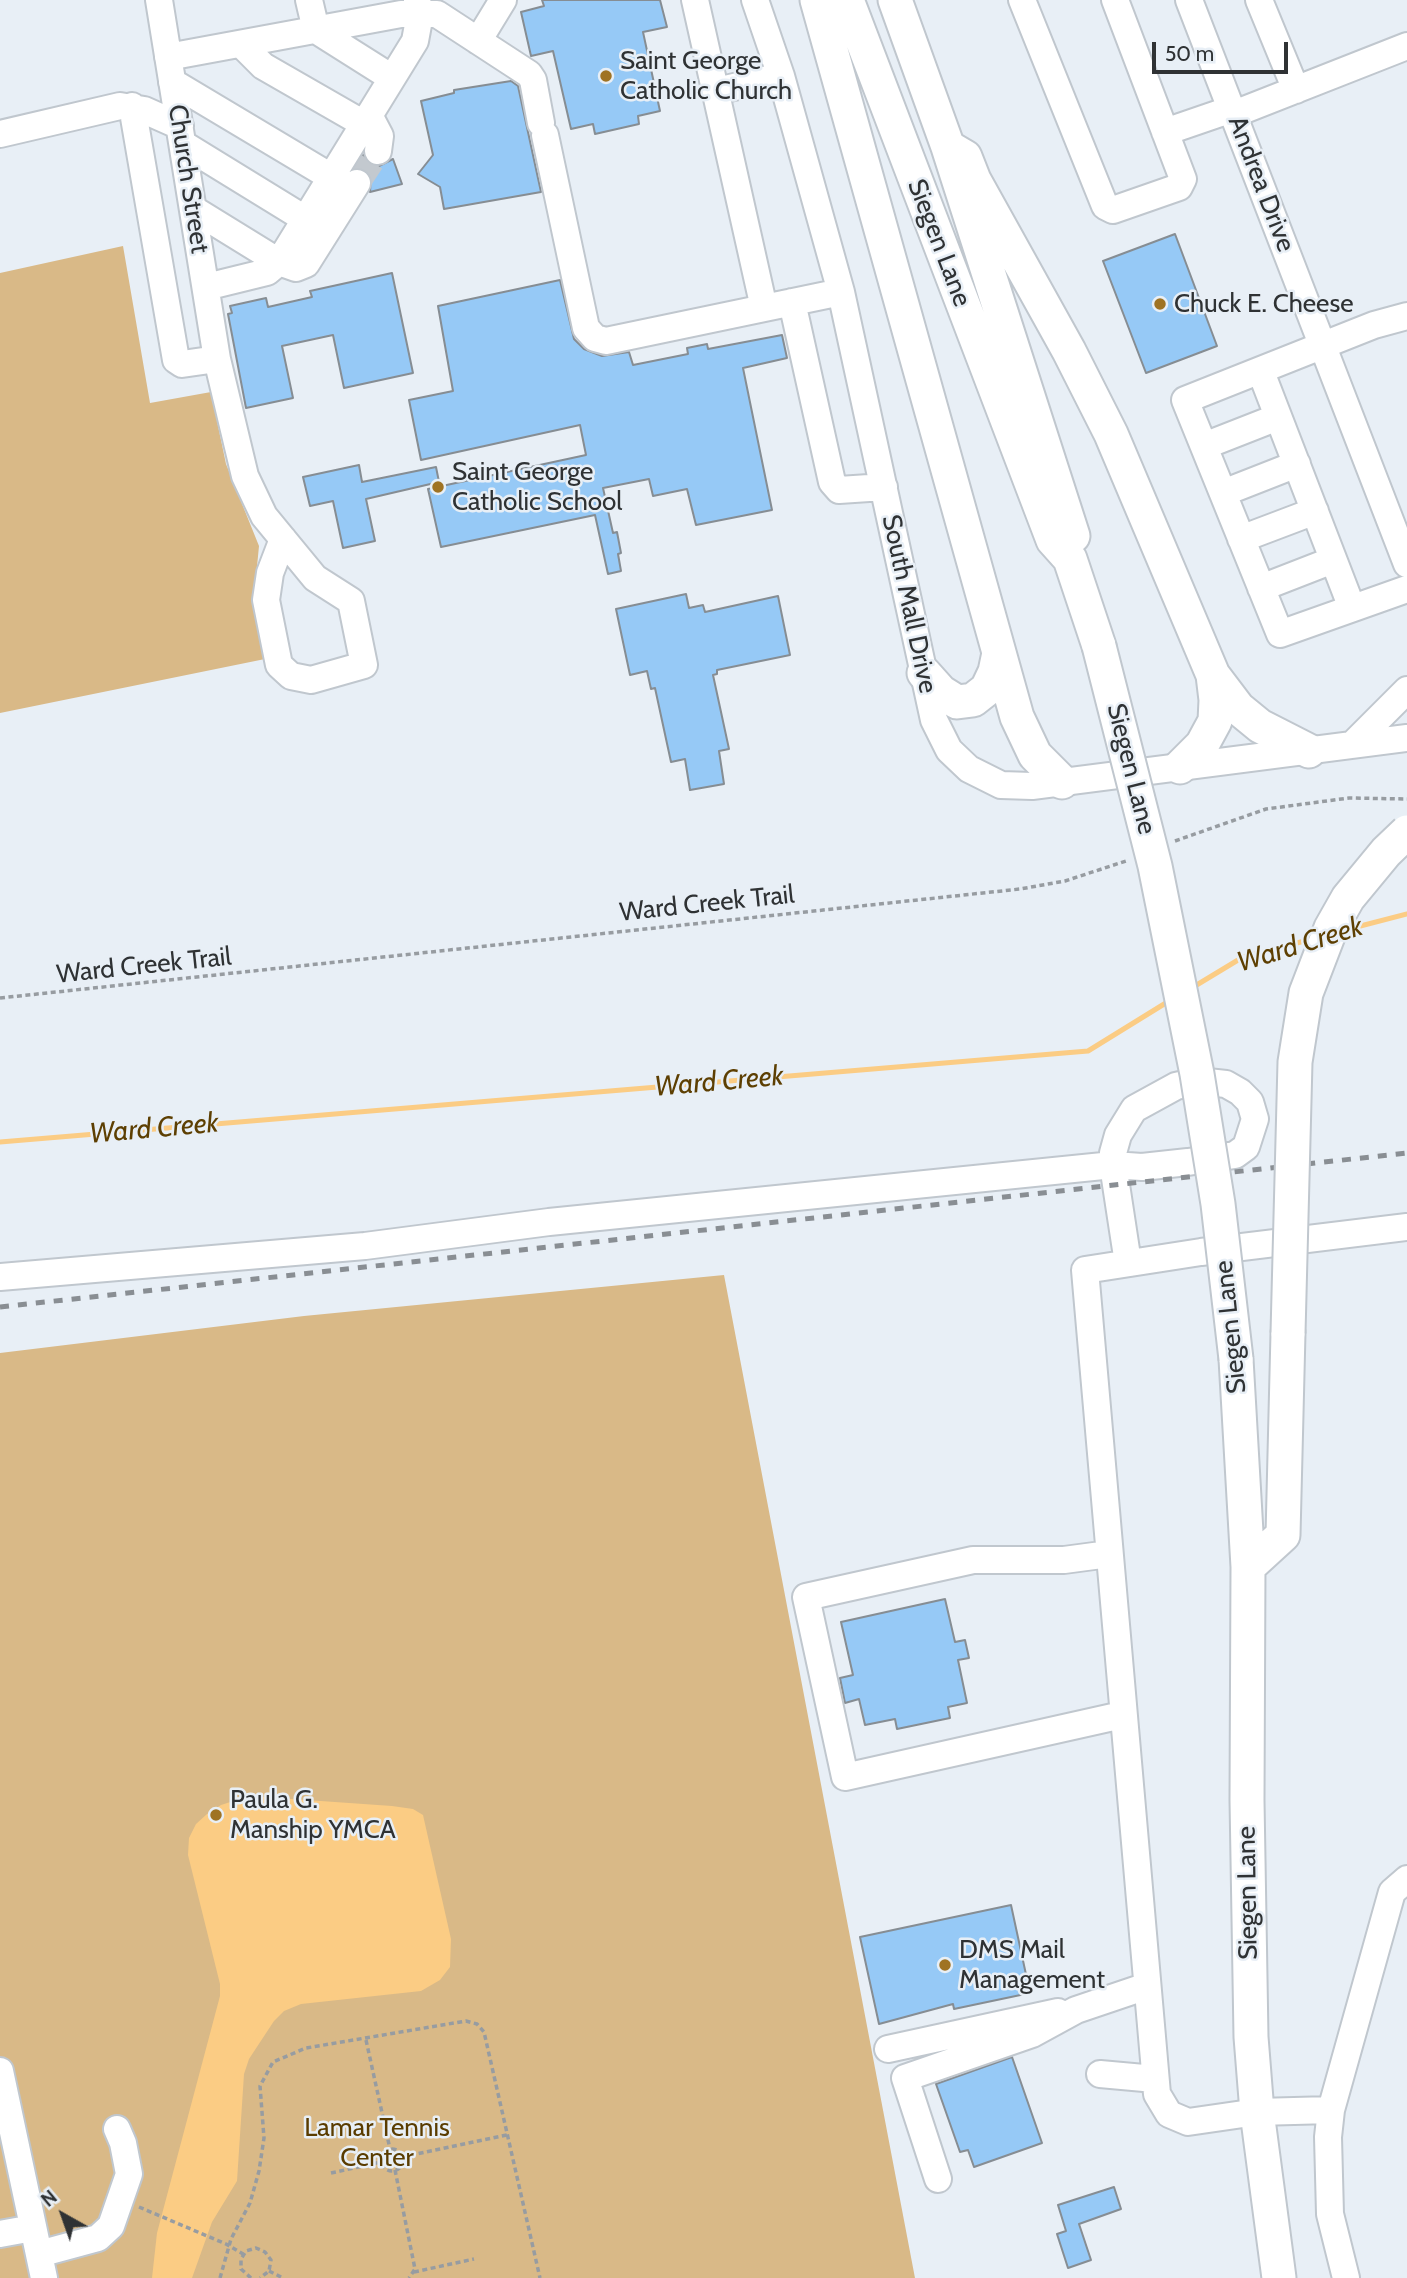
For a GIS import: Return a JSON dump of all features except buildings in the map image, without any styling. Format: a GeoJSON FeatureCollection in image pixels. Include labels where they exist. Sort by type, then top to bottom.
{"type":"FeatureCollection","features":[{"type":"Feature","properties":{"kind":"main road"},"geometry":{"type":"LineString","coordinates":[[817,0],[1017,717],[1035,755],[1062,782]]}},
{"type":"Feature","properties":{"kind":"main road","name":"Siegen Lane"},"geometry":{"type":"LineString","coordinates":[[847,0],[1053,540],[1070,559],[1098,646],[1156,866],[1189,1033],[1218,1204],[1236,1359],[1248,1567],[1248,1926],[1251,2038],[1257,2112],[1279,2278]]}},
{"type":"Feature","properties":{"kind":"main road","name":"Siegen Lane"},"geometry":{"type":"LineString","coordinates":[[895,0],[948,147],[1073,534],[1070,559]]}},
{"type":"Feature","properties":{"kind":"main road"},"geometry":{"type":"LineString","coordinates":[[948,147],[965,157],[974,180],[1069,351],[1111,434],[1213,675],[1238,708],[1260,726],[1309,751]]}},
{"type":"Feature","properties":{"kind":"main road"},"geometry":{"type":"LineString","coordinates":[[924,673],[941,692],[957,702],[973,700],[987,689],[995,672],[999,653]]}},
{"type":"Feature","properties":{"kind":"main road"},"geometry":{"type":"LineString","coordinates":[[1181,766],[1202,745],[1215,721],[1213,675]]}},
{"type":"Feature","properties":{"kind":"main road"},"geometry":{"type":"LineString","coordinates":[[1248,1567],[1283,1535],[1295,1062],[1306,993],[1331,928],[1348,898],[1385,852],[1407,832]]}},
{"type":"Feature","properties":{"kind":"street","name":"Church Street"},"geometry":{"type":"LineString","coordinates":[[159,0],[217,359],[245,476],[264,516],[283,539],[315,578],[351,601],[364,665],[311,680],[291,676],[279,666],[266,600],[270,573],[283,539]]}},
{"type":"Feature","properties":{"kind":"street"},"geometry":{"type":"LineString","coordinates":[[309,0],[316,30],[392,78]]}},
{"type":"Feature","properties":{"kind":"street"},"geometry":{"type":"LineString","coordinates":[[478,41],[503,0]]}},
{"type":"Feature","properties":{"kind":"street"},"geometry":{"type":"LineString","coordinates":[[695,0],[764,308]]}},
{"type":"Feature","properties":{"kind":"street","name":"South Mall Drive"},"geometry":{"type":"LineString","coordinates":[[754,0],[781,76],[841,292],[934,720],[949,750],[969,769],[1001,785],[1032,786],[1407,738]]}},
{"type":"Feature","properties":{"kind":"street"},"geometry":{"type":"LineString","coordinates":[[1022,0],[1109,209],[1113,211],[1182,184],[1183,179],[1115,0]]}},
{"type":"Feature","properties":{"kind":"street","name":"Andrea Drive"},"geometry":{"type":"LineString","coordinates":[[1189,0],[1407,564]]}},
{"type":"Feature","properties":{"kind":"street"},"geometry":{"type":"LineString","coordinates":[[1259,0],[1296,90]]}},
{"type":"Feature","properties":{"kind":"street"},"geometry":{"type":"LineString","coordinates":[[170,69],[241,44],[422,7],[478,41],[533,80],[586,328],[595,338],[606,341],[841,292]]}},
{"type":"Feature","properties":{"kind":"street"},"geometry":{"type":"LineString","coordinates":[[206,287],[267,272],[279,262],[415,41],[422,7]]}},
{"type":"Feature","properties":{"kind":"street"},"geometry":{"type":"LineString","coordinates":[[241,44],[263,65],[367,119],[380,136],[378,150]]}},
{"type":"Feature","properties":{"kind":"street"},"geometry":{"type":"LineString","coordinates":[[1165,132],[1296,90],[1407,46]]}},
{"type":"Feature","properties":{"kind":"street"},"geometry":{"type":"LineString","coordinates":[[170,69],[331,177]]}},
{"type":"Feature","properties":{"kind":"street"},"geometry":{"type":"LineString","coordinates":[[717,91],[781,76]]}},
{"type":"Feature","properties":{"kind":"street"},"geometry":{"type":"LineString","coordinates":[[0,134],[120,106],[132,106],[181,135],[306,219]]}},
{"type":"Feature","properties":{"kind":"street"},"geometry":{"type":"LineString","coordinates":[[132,106],[176,360],[183,364],[217,359]]}},
{"type":"Feature","properties":{"kind":"street"},"geometry":{"type":"LineString","coordinates":[[193,209],[279,262],[296,268],[306,264],[357,183]]}},
{"type":"Feature","properties":{"kind":"street"},"geometry":{"type":"LineString","coordinates":[[792,302],[832,482],[839,490],[884,488]]}},
{"type":"Feature","properties":{"kind":"street"},"geometry":{"type":"LineString","coordinates":[[1407,316],[1374,325],[1324,348],[1185,400],[1280,634],[1407,589]]}},
{"type":"Feature","properties":{"kind":"street"},"geometry":{"type":"LineString","coordinates":[[1261,372],[1352,608]]}},
{"type":"Feature","properties":{"kind":"street"},"geometry":{"type":"LineString","coordinates":[[1204,446],[1278,417]]}},
{"type":"Feature","properties":{"kind":"street"},"geometry":{"type":"LineString","coordinates":[[1223,493],[1297,464]]}},
{"type":"Feature","properties":{"kind":"street"},"geometry":{"type":"LineString","coordinates":[[1241,539],[1315,511]]}},
{"type":"Feature","properties":{"kind":"street"},"geometry":{"type":"LineString","coordinates":[[1261,588],[1334,559]]}},
{"type":"Feature","properties":{"kind":"street"},"geometry":{"type":"LineString","coordinates":[[1352,745],[1407,690]]}},
{"type":"Feature","properties":{"kind":"street"},"geometry":{"type":"LineString","coordinates":[[0,1277],[365,1246],[549,1222],[1113,1165],[1142,1167],[1235,1155],[1246,1147],[1252,1136],[1255,1119],[1250,1102],[1226,1084],[1198,1081],[1176,1086],[1134,1109],[1118,1135],[1113,1165],[1128,1263]]}},
{"type":"Feature","properties":{"kind":"street"},"geometry":{"type":"LineString","coordinates":[[1331,2110],[1257,2112],[1199,2122],[1180,2120],[1162,2106],[1155,2079],[1085,1270],[1407,1227]]}},
{"type":"Feature","properties":{"kind":"street"},"geometry":{"type":"LineString","coordinates":[[1109,1554],[1064,1560],[973,1560],[806,1597],[845,1777],[1122,1715]]}},
{"type":"Feature","properties":{"kind":"street"},"geometry":{"type":"LineString","coordinates":[[1346,2278],[1330,2214],[1328,2137],[1331,2110],[1392,1892],[1407,1879]]}},
{"type":"Feature","properties":{"kind":"street"},"geometry":{"type":"LineString","coordinates":[[938,2179],[905,2078],[1032,2034],[1076,2010],[1147,1986]]}},
{"type":"Feature","properties":{"kind":"street"},"geometry":{"type":"LineString","coordinates":[[888,2049],[1037,2015],[1076,2010]]}},
{"type":"Feature","properties":{"kind":"street"},"geometry":{"type":"LineString","coordinates":[[0,2071],[41,2266],[98,2238],[111,2227],[129,2174],[123,2143],[117,2129]]}},
{"type":"Feature","properties":{"kind":"street"},"geometry":{"type":"LineString","coordinates":[[1100,2074],[1155,2079]]}},
{"type":"Feature","properties":{"kind":"street"},"geometry":{"type":"LineString","coordinates":[[0,2234],[33,2228]]}},
{"type":"Feature","properties":{"kind":"path"},"geometry":{"type":"LineString","coordinates":[[1171,842],[1266,809],[1349,798],[1407,799]]}},
{"type":"Feature","properties":{"kind":"path","name":"Ward Creek Trail"},"geometry":{"type":"LineString","coordinates":[[0,999],[1020,889],[1065,881],[1136,857]]}},
{"type":"Feature","properties":{"kind":"path"},"geometry":{"type":"LineString","coordinates":[[220,2278],[227,2244],[250,2203],[261,2162],[264,2138],[260,2086],[268,2067],[281,2057],[306,2048],[366,2040],[460,2022],[477,2024],[484,2032],[540,2278]]}},
{"type":"Feature","properties":{"kind":"path"},"geometry":{"type":"LineString","coordinates":[[366,2040],[390,2149]]}},
{"type":"Feature","properties":{"kind":"path"},"geometry":{"type":"LineString","coordinates":[[402,2157],[508,2135]]}},
{"type":"Feature","properties":{"kind":"path"},"geometry":{"type":"LineString","coordinates":[[390,2149],[397,2150],[402,2157],[401,2166],[395,2170],[388,2170],[382,2162],[382,2155],[390,2149]]}},
{"type":"Feature","properties":{"kind":"path"},"geometry":{"type":"LineString","coordinates":[[331,2173],[382,2162]]}},
{"type":"Feature","properties":{"kind":"path"},"geometry":{"type":"LineString","coordinates":[[395,2170],[415,2269],[409,2278]]}},
{"type":"Feature","properties":{"kind":"path"},"geometry":{"type":"LineString","coordinates":[[129,2202],[227,2244],[243,2254]]}},
{"type":"Feature","properties":{"kind":"path"},"geometry":{"type":"LineString","coordinates":[[243,2254],[256,2248],[265,2252],[271,2260],[269,2271],[260,2278]]}},
{"type":"Feature","properties":{"kind":"path"},"geometry":{"type":"LineString","coordinates":[[243,2254],[241,2269],[251,2278]]}},
{"type":"Feature","properties":{"kind":"path"},"geometry":{"type":"LineString","coordinates":[[413,2272],[474,2259]]}},
{"type":"Feature","properties":{"kind":"path"},"geometry":{"type":"LineString","coordinates":[[269,2271],[282,2278]]}},
{"type":"Feature","properties":{"kind":"green space"},"geometry":{"type":"Polygon","coordinates":[[[123,246],[150,403],[211,392],[226,464],[259,546],[254,597],[265,659],[0,713],[0,273],[123,246]]]}},
{"type":"Feature","properties":{"kind":"green space","name":"Lamar Tennis Center"},"geometry":{"type":"Polygon","coordinates":[[[724,1275],[915,2278],[0,2278],[0,1353],[304,1316],[724,1275]]]}},
{"type":"Feature","properties":{"kind":"shaded area"},"geometry":{"type":"Polygon","coordinates":[[[249,1796],[392,1806],[413,1809],[423,1815],[451,1939],[450,1967],[440,1980],[421,1991],[301,2004],[284,2011],[274,2021],[249,2059],[244,2074],[237,2181],[212,2222],[192,2278],[152,2278],[157,2233],[220,1996],[220,1984],[188,1855],[189,1838],[196,1824],[207,1814],[221,1805],[249,1796]]]}},
{"type":"Feature","properties":{"kind":"waterway","name":"Ward Creek"},"geometry":{"type":"LineString","coordinates":[[1345,930],[1407,914]]}},
{"type":"Feature","properties":{"kind":"waterway","name":"Ward Creek"},"geometry":{"type":"LineString","coordinates":[[1190,989],[1243,957],[1316,938]]}},
{"type":"Feature","properties":{"kind":"waterway","name":"Ward Creek"},"geometry":{"type":"LineString","coordinates":[[0,1142],[1088,1051],[1169,1001]]}},
{"type":"Feature","properties":{"kind":"tunnel"},"geometry":{"type":"LineString","coordinates":[[357,183],[378,151]]}},
{"type":"Feature","properties":{"kind":"railway"},"geometry":{"type":"LineString","coordinates":[[0,1307],[1407,1153]]}},
{"type":"Feature","properties":{"kind":"place","name":"Saint George Catholic Church"},"geometry":{"type":"Point","coordinates":[606,76]}},
{"type":"Feature","properties":{"kind":"place","name":"Chuck E. Cheese"},"geometry":{"type":"Point","coordinates":[1160,304]}},
{"type":"Feature","properties":{"kind":"place","name":"Saint George Catholic School"},"geometry":{"type":"Point","coordinates":[438,487]}},
{"type":"Feature","properties":{"kind":"place","name":"Paula G. Manship YMCA"},"geometry":{"type":"Point","coordinates":[216,1815]}},
{"type":"Feature","properties":{"kind":"place","name":"DMS Mail Management"},"geometry":{"type":"Point","coordinates":[945,1965]}}]}
